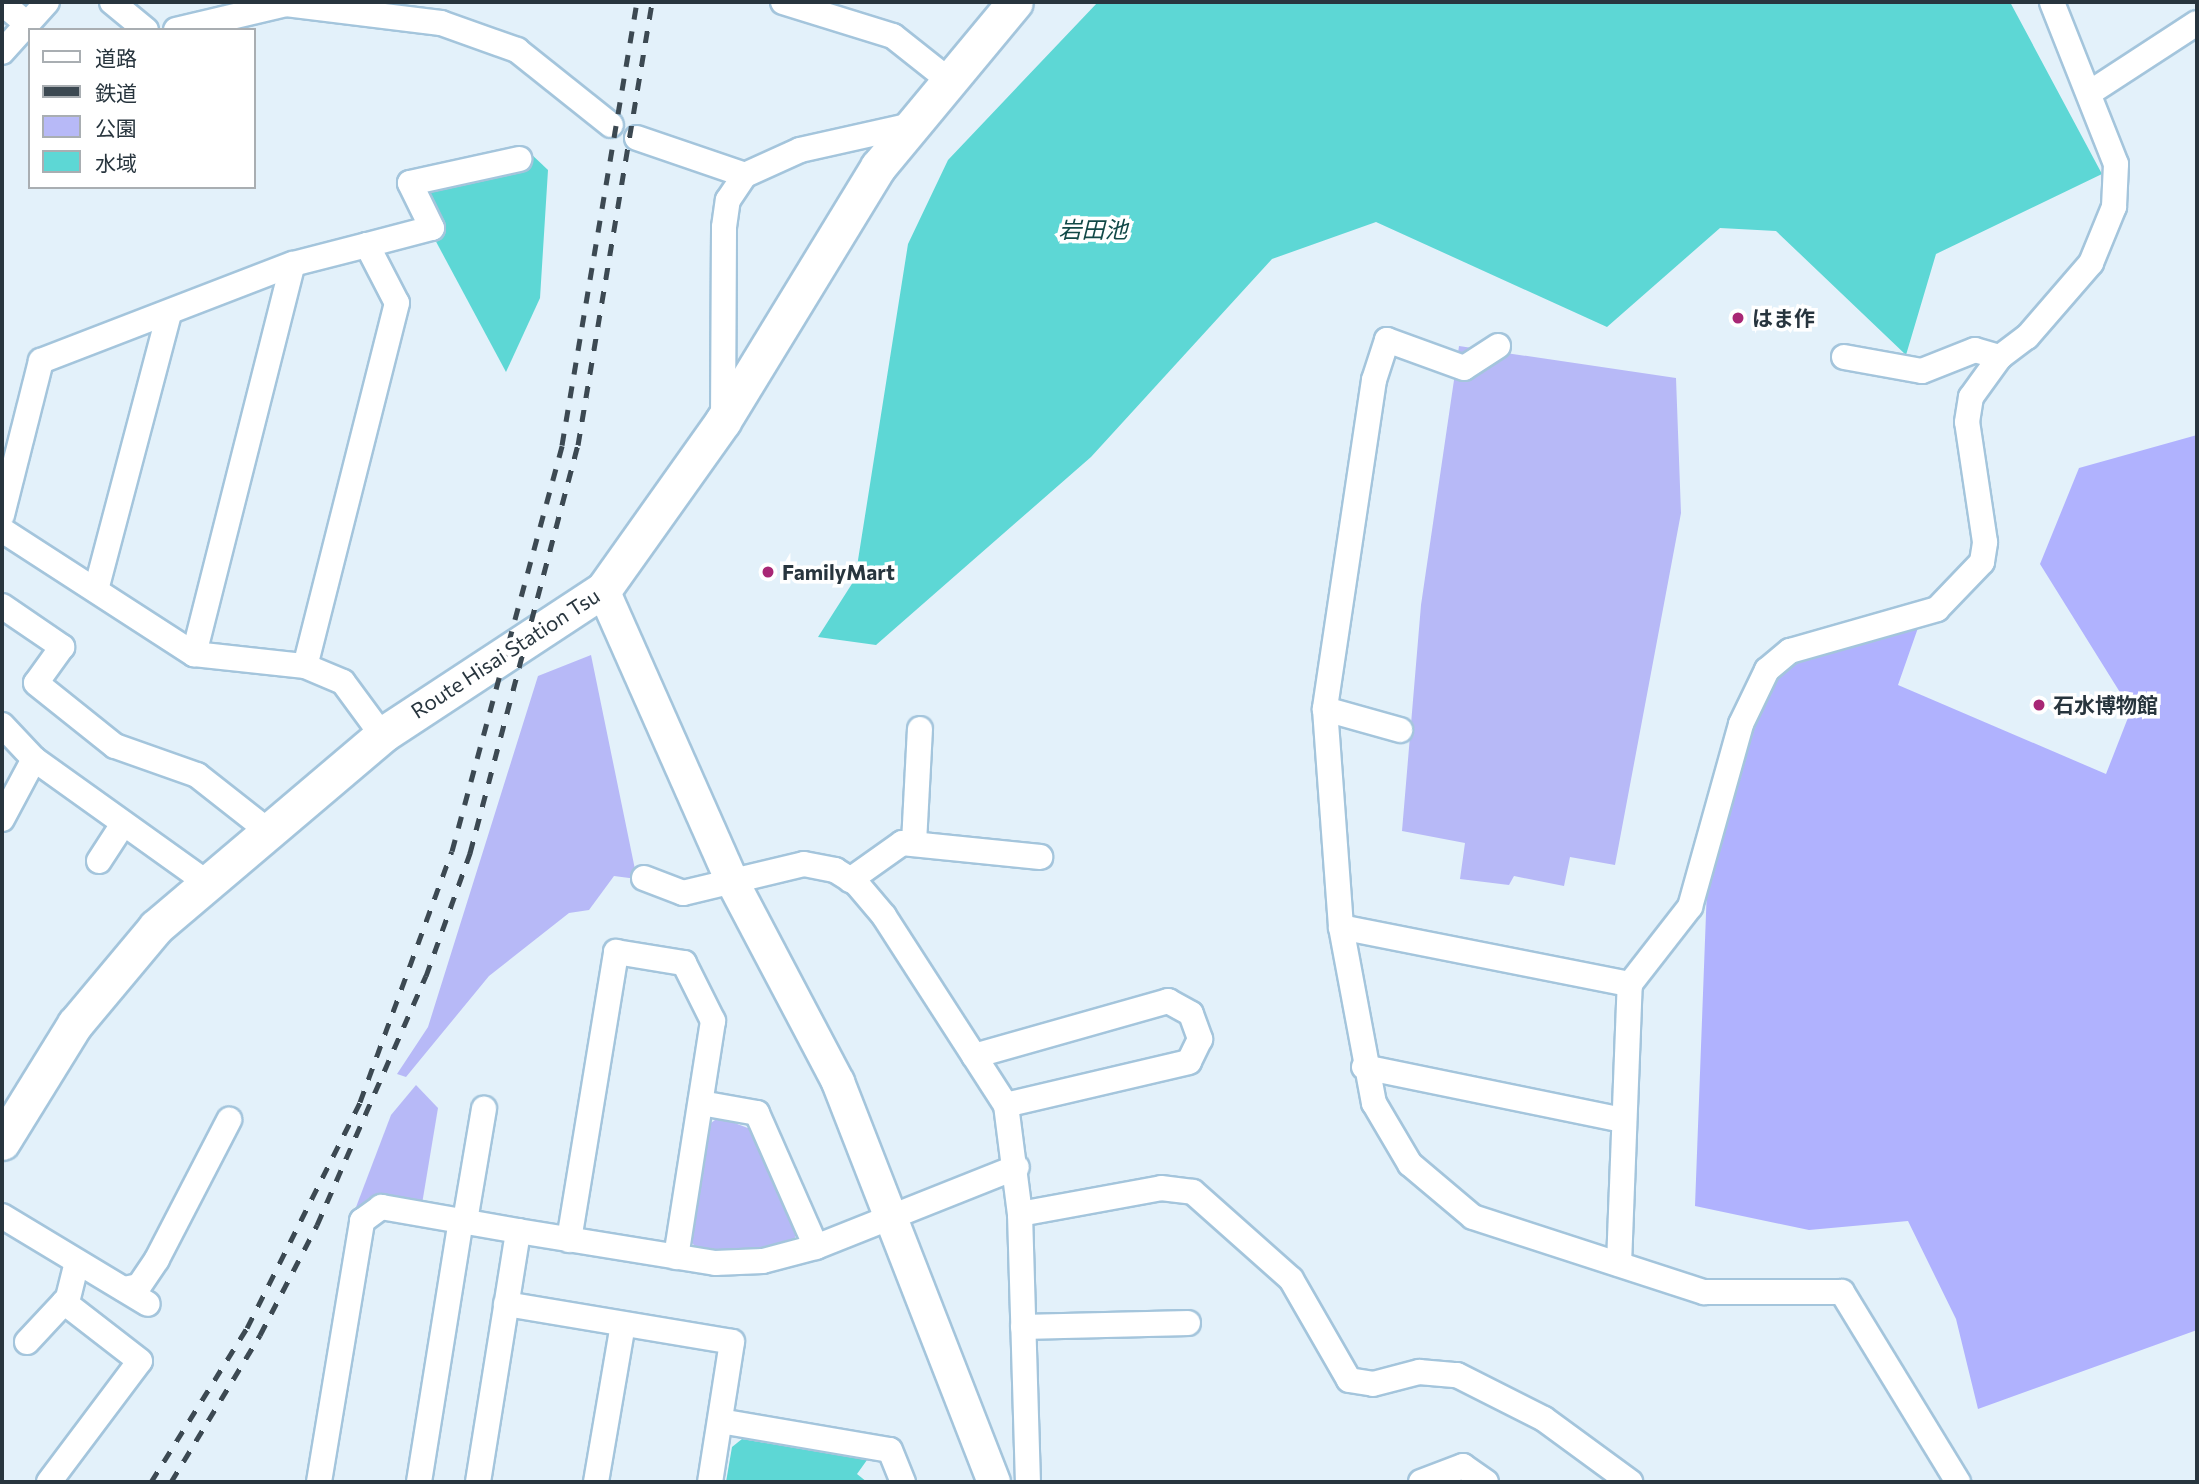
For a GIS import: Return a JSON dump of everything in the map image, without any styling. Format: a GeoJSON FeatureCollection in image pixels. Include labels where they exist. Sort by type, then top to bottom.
{"type":"FeatureCollection","features":[{"type":"Feature","properties":{"kind":"main road","name":"Route Hisai Station Tsu"},"geometry":{"type":"LineString","coordinates":[[2,1142],[75,1024],[131,953],[206,882],[382,735],[603,590],[723,421],[907,126],[946,78],[1015,2]]}},
{"type":"Feature","properties":{"kind":"street"},"geometry":{"type":"LineString","coordinates":[[2,52],[47,2]]}},
{"type":"Feature","properties":{"kind":"street"},"geometry":{"type":"LineString","coordinates":[[111,2],[143,28]]}},
{"type":"Feature","properties":{"kind":"street"},"geometry":{"type":"LineString","coordinates":[[783,2],[893,36],[946,78]]}},
{"type":"Feature","properties":{"kind":"street"},"geometry":{"type":"LineString","coordinates":[[1619,1264],[1630,984],[1690,907],[1741,724],[1773,662],[1790,650],[1937,609],[1982,562],[1985,542],[1967,422],[1971,397],[2000,357],[2027,337],[2091,263],[2114,207],[2116,164],[2091,92],[2052,2]]}},
{"type":"Feature","properties":{"kind":"street"},"geometry":{"type":"LineString","coordinates":[[2,3],[27,24]]}},
{"type":"Feature","properties":{"kind":"street"},"geometry":{"type":"LineString","coordinates":[[181,28],[225,9],[315,4],[441,23],[517,50],[611,125]]}},
{"type":"Feature","properties":{"kind":"street"},"geometry":{"type":"LineString","coordinates":[[2091,92],[2197,23]]}},
{"type":"Feature","properties":{"kind":"street"},"geometry":{"type":"LineString","coordinates":[[723,421],[724,227],[728,200],[745,175],[800,150],[907,126]]}},
{"type":"Feature","properties":{"kind":"street"},"geometry":{"type":"LineString","coordinates":[[637,138],[745,175]]}},
{"type":"Feature","properties":{"kind":"street"},"geometry":{"type":"LineString","coordinates":[[2,515],[41,361],[293,264],[432,228],[410,183],[519,159]]}},
{"type":"Feature","properties":{"kind":"street"},"geometry":{"type":"LineString","coordinates":[[305,666],[397,303],[367,245]]}},
{"type":"Feature","properties":{"kind":"street"},"geometry":{"type":"LineString","coordinates":[[194,654],[293,264]]}},
{"type":"Feature","properties":{"kind":"street"},"geometry":{"type":"LineString","coordinates":[[96,590],[169,313]]}},
{"type":"Feature","properties":{"kind":"street"},"geometry":{"type":"LineString","coordinates":[[1497,346],[1464,368],[1387,341],[1374,380],[1325,709],[1341,927],[1364,1068],[1390,1137],[1435,1191],[1502,1228],[1704,1292],[1842,1292],[1958,1482]]}},
{"type":"Feature","properties":{"kind":"street"},"geometry":{"type":"LineString","coordinates":[[1844,357],[1922,371],[1975,350],[2000,357]]}},
{"type":"Feature","properties":{"kind":"street"},"geometry":{"type":"LineString","coordinates":[[2,530],[194,654],[305,666],[343,682],[382,735]]}},
{"type":"Feature","properties":{"kind":"street"},"geometry":{"type":"LineString","coordinates":[[603,590],[730,877],[838,1082],[895,1215],[989,1471],[1013,1449],[1024,1421]]}},
{"type":"Feature","properties":{"kind":"street"},"geometry":{"type":"LineString","coordinates":[[2,606],[62,646],[37,683],[115,746],[197,775],[267,830]]}},
{"type":"Feature","properties":{"kind":"street"},"geometry":{"type":"LineString","coordinates":[[1325,709],[1400,730]]}},
{"type":"Feature","properties":{"kind":"street"},"geometry":{"type":"LineString","coordinates":[[2,725],[34,759],[206,882]]}},
{"type":"Feature","properties":{"kind":"street"},"geometry":{"type":"LineString","coordinates":[[914,844],[920,729]]}},
{"type":"Feature","properties":{"kind":"street"},"geometry":{"type":"LineString","coordinates":[[2,819],[34,759]]}},
{"type":"Feature","properties":{"kind":"street"},"geometry":{"type":"LineString","coordinates":[[99,861],[123,824]]}},
{"type":"Feature","properties":{"kind":"street"},"geometry":{"type":"LineString","coordinates":[[850,880],[891,846],[914,844],[1040,857]]}},
{"type":"Feature","properties":{"kind":"street"},"geometry":{"type":"LineString","coordinates":[[644,878],[683,893],[730,877],[804,864],[850,880],[884,916],[1006,1105],[1017,1167],[1020,1214],[1024,1421],[1028,1482]]}},
{"type":"Feature","properties":{"kind":"street"},"geometry":{"type":"LineString","coordinates":[[1341,927],[1630,984]]}},
{"type":"Feature","properties":{"kind":"street"},"geometry":{"type":"LineString","coordinates":[[569,1240],[616,951],[684,963],[713,1021],[676,1257]]}},
{"type":"Feature","properties":{"kind":"street"},"geometry":{"type":"LineString","coordinates":[[974,1056],[1168,1001],[1191,1014],[1200,1039],[1189,1062],[1006,1105]]}},
{"type":"Feature","properties":{"kind":"street"},"geometry":{"type":"LineString","coordinates":[[1364,1068],[1623,1120]]}},
{"type":"Feature","properties":{"kind":"street"},"geometry":{"type":"LineString","coordinates":[[701,1103],[757,1113],[816,1247]]}},
{"type":"Feature","properties":{"kind":"street"},"geometry":{"type":"LineString","coordinates":[[419,1482],[484,1109]]}},
{"type":"Feature","properties":{"kind":"street"},"geometry":{"type":"LineString","coordinates":[[124,1289],[139,1286],[157,1259],[229,1121]]}},
{"type":"Feature","properties":{"kind":"street"},"geometry":{"type":"LineString","coordinates":[[319,1482],[362,1221],[381,1207],[676,1257],[744,1263],[816,1247],[1017,1167]]}},
{"type":"Feature","properties":{"kind":"street"},"geometry":{"type":"LineString","coordinates":[[1020,1214],[1161,1188],[1192,1192],[1292,1279],[1349,1380],[1373,1384],[1419,1372],[1457,1375],[1544,1419],[1630,1482]]}},
{"type":"Feature","properties":{"kind":"street"},"geometry":{"type":"LineString","coordinates":[[2,1216],[148,1304]]}},
{"type":"Feature","properties":{"kind":"street"},"geometry":{"type":"LineString","coordinates":[[478,1482],[518,1231]]}},
{"type":"Feature","properties":{"kind":"street"},"geometry":{"type":"LineString","coordinates":[[27,1342],[64,1302],[76,1282],[77,1263]]}},
{"type":"Feature","properties":{"kind":"street"},"geometry":{"type":"LineString","coordinates":[[49,1482],[140,1361],[64,1302]]}},
{"type":"Feature","properties":{"kind":"street"},"geometry":{"type":"LineString","coordinates":[[506,1304],[732,1342],[710,1482]]}},
{"type":"Feature","properties":{"kind":"street"},"geometry":{"type":"LineString","coordinates":[[1023,1327],[1188,1323]]}},
{"type":"Feature","properties":{"kind":"street"},"geometry":{"type":"LineString","coordinates":[[596,1482],[623,1324]]}},
{"type":"Feature","properties":{"kind":"street"},"geometry":{"type":"LineString","coordinates":[[720,1421],[890,1450],[903,1482]]}},
{"type":"Feature","properties":{"kind":"street"},"geometry":{"type":"LineString","coordinates":[[1421,1482],[1463,1466],[1486,1482]]}},
{"type":"Feature","properties":{"kind":"green space"},"geometry":{"type":"Polygon","coordinates":[[[1459,346],[1676,378],[1681,513],[1615,865],[1570,857],[1564,886],[1514,876],[1509,885],[1460,879],[1465,843],[1402,831],[1421,605],[1459,346]]]}},
{"type":"Feature","properties":{"kind":"green space"},"geometry":{"type":"Polygon","coordinates":[[[591,655],[637,879],[614,876],[589,910],[569,913],[489,976],[406,1077],[397,1074],[428,1027],[538,676],[591,655]]]}},
{"type":"Feature","properties":{"kind":"green space"},"geometry":{"type":"Polygon","coordinates":[[[416,1085],[438,1108],[422,1204],[353,1215],[391,1115],[416,1085]]]}},
{"type":"Feature","properties":{"kind":"green space"},"geometry":{"type":"Polygon","coordinates":[[[719,1117],[753,1130],[798,1231],[791,1246],[698,1251],[688,1237],[707,1126],[719,1117]]]}},
{"type":"Feature","properties":{"kind":"shaded area"},"geometry":{"type":"Polygon","coordinates":[[[2197,435],[2197,1330],[1978,1409],[1956,1319],[1908,1221],[1809,1230],[1695,1206],[1707,887],[1750,731],[1776,675],[1803,656],[1919,625],[1898,685],[2106,774],[2131,710],[2040,564],[2079,468],[2197,435]]]}},
{"type":"Feature","properties":{"kind":"water","name":"岩田池"},"geometry":{"type":"Polygon","coordinates":[[[1098,2],[2010,2],[2102,174],[1936,254],[1906,355],[1776,231],[1720,228],[1607,327],[1376,222],[1272,259],[1091,457],[876,645],[818,637],[855,579],[908,244],[948,160],[1098,2]]]}},
{"type":"Feature","properties":{"kind":"water"},"geometry":{"type":"Polygon","coordinates":[[[529,152],[548,170],[540,298],[506,372],[433,236],[424,187],[529,152]]]}},
{"type":"Feature","properties":{"kind":"water"},"geometry":{"type":"Polygon","coordinates":[[[742,1439],[867,1460],[857,1474],[867,1482],[726,1482],[732,1447],[742,1439]]]}},
{"type":"Feature","properties":{"kind":"railway"},"geometry":{"type":"LineString","coordinates":[[151,1482],[247,1328],[360,1102],[452,851],[562,445],[637,2]]}},
{"type":"Feature","properties":{"kind":"railway"},"geometry":{"type":"LineString","coordinates":[[171,1482],[260,1335],[317,1225],[426,976],[470,853],[578,445],[652,2]]}},
{"type":"Feature","properties":{"kind":"place","name":"はま作"},"geometry":{"type":"Point","coordinates":[1738,318]}},
{"type":"Feature","properties":{"kind":"place","name":"FamilyMart"},"geometry":{"type":"Point","coordinates":[768,572]}},
{"type":"Feature","properties":{"kind":"place","name":"石水博物館"},"geometry":{"type":"Point","coordinates":[2039,705]}}]}
